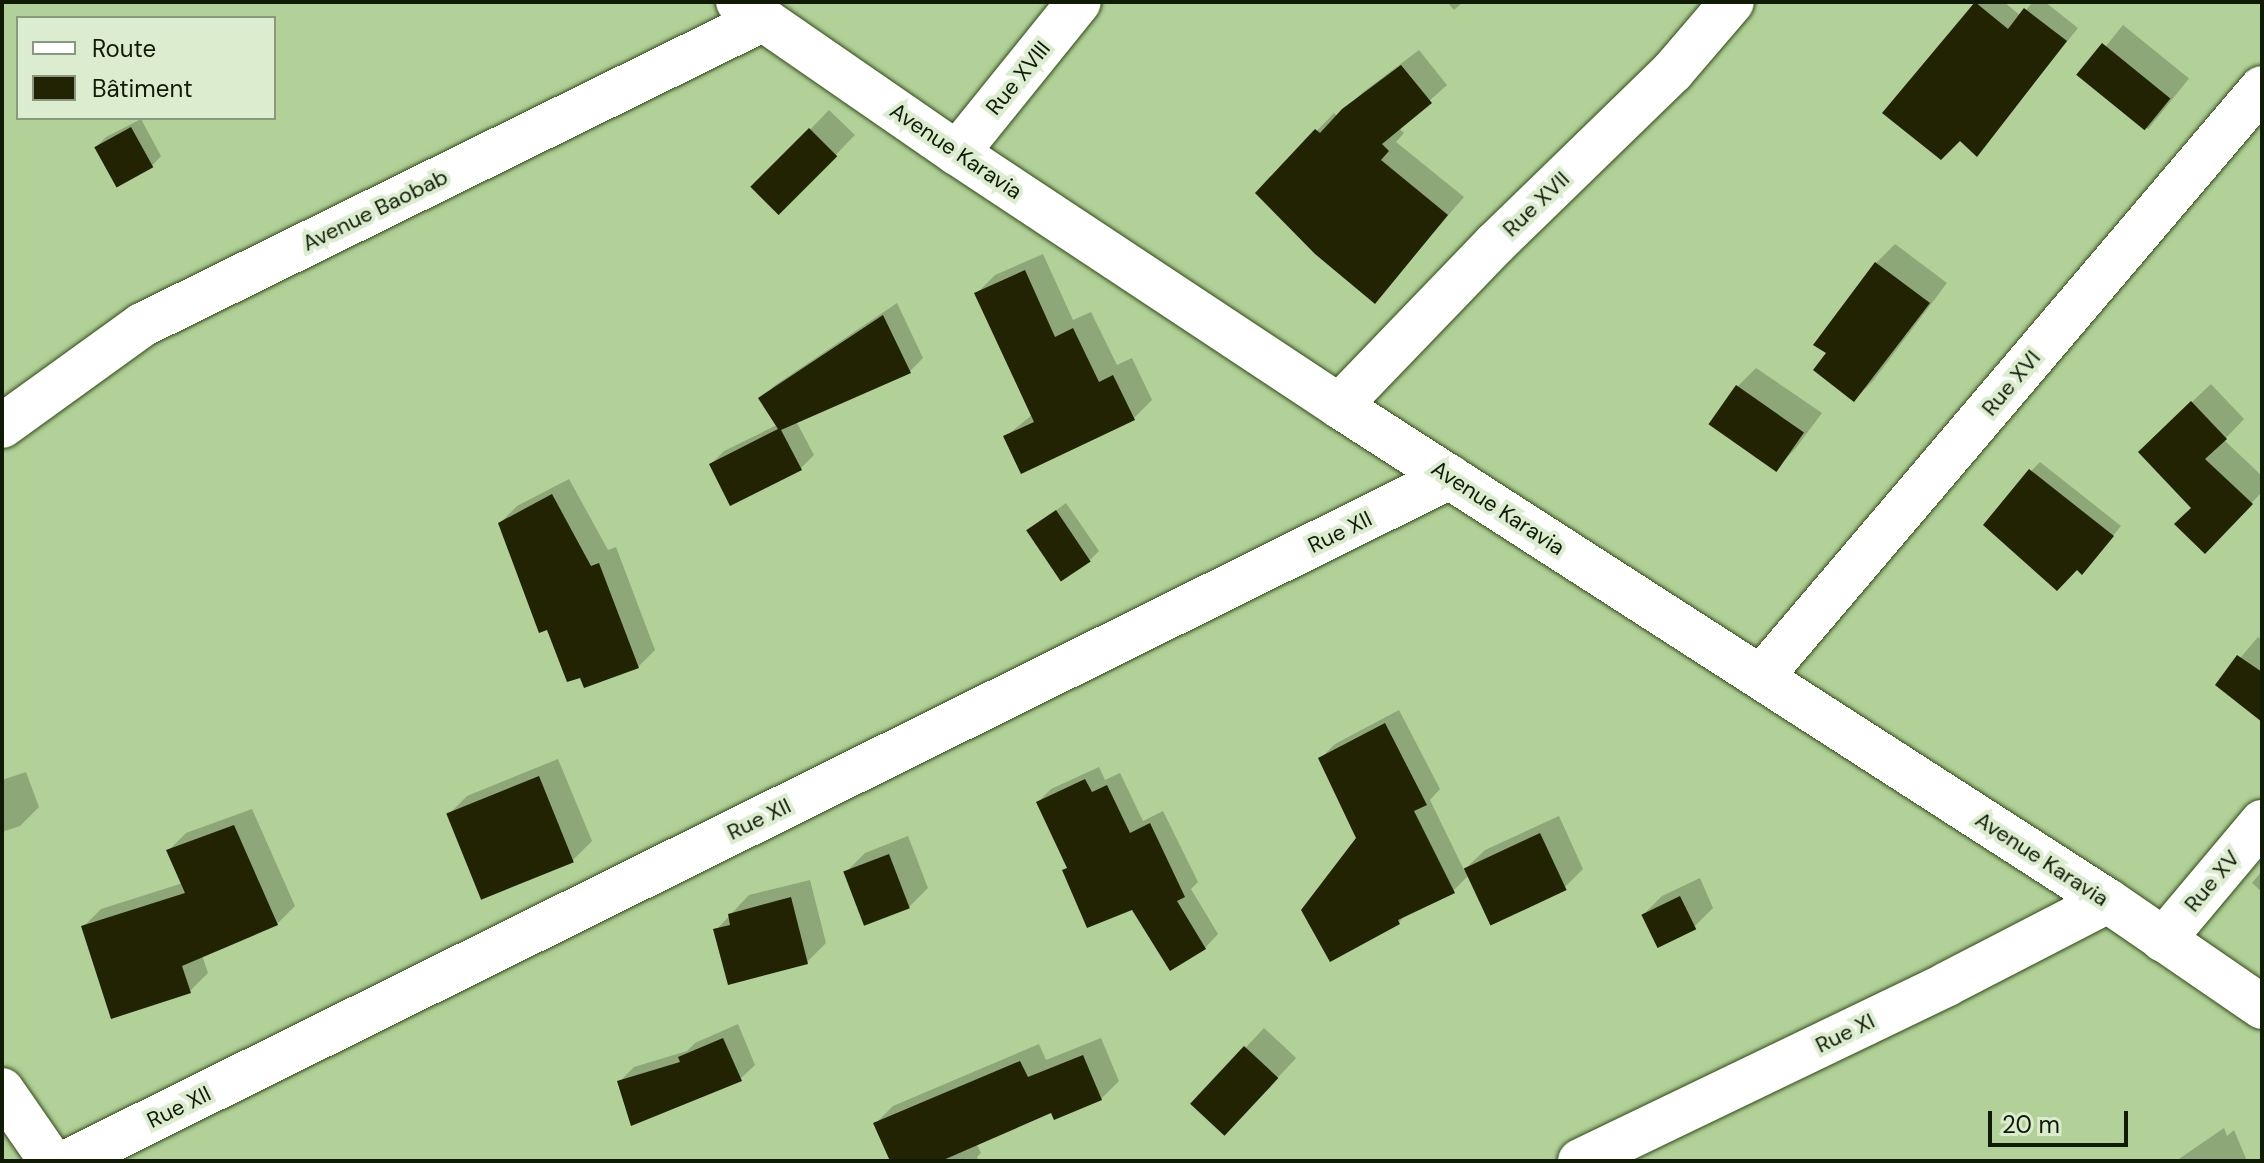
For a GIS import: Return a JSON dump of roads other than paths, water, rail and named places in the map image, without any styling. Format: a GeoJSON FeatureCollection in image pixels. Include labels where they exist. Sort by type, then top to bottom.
{"type":"FeatureCollection","features":[{"type":"Feature","properties":{"kind":"street","name":"Rue XVIII"},"geometry":{"type":"LineString","coordinates":[[957,153],[1079,2]]}},
{"type":"Feature","properties":{"kind":"street","name":"Rue XVII"},"geometry":{"type":"LineString","coordinates":[[1339,406],[1495,244],[1672,72],[1732,2]]}},
{"type":"Feature","properties":{"kind":"street","name":"Avenue Karavia"},"geometry":{"type":"LineString","coordinates":[[751,10],[957,153],[1339,406],[2108,901],[2262,1007]]}},
{"type":"Feature","properties":{"kind":"street","name":"Avenue Baobab"},"geometry":{"type":"LineString","coordinates":[[2,426],[142,325],[751,10]]}},
{"type":"Feature","properties":{"kind":"street","name":"Rue XVI"},"geometry":{"type":"LineString","coordinates":[[1761,677],[2262,88]]}},
{"type":"Feature","properties":{"kind":"street","name":"Rue XII"},"geometry":{"type":"LineString","coordinates":[[69,1161],[1450,477]]}},
{"type":"Feature","properties":{"kind":"street","name":"Rue XV"},"geometry":{"type":"LineString","coordinates":[[2163,940],[2262,822]]}},
{"type":"Feature","properties":{"kind":"street","name":"Rue XI"},"geometry":{"type":"LineString","coordinates":[[1580,1161],[1947,984],[2108,901]]}},
{"type":"Feature","properties":{"kind":"street"},"geometry":{"type":"LineString","coordinates":[[2,1090],[51,1161]]}}]}
